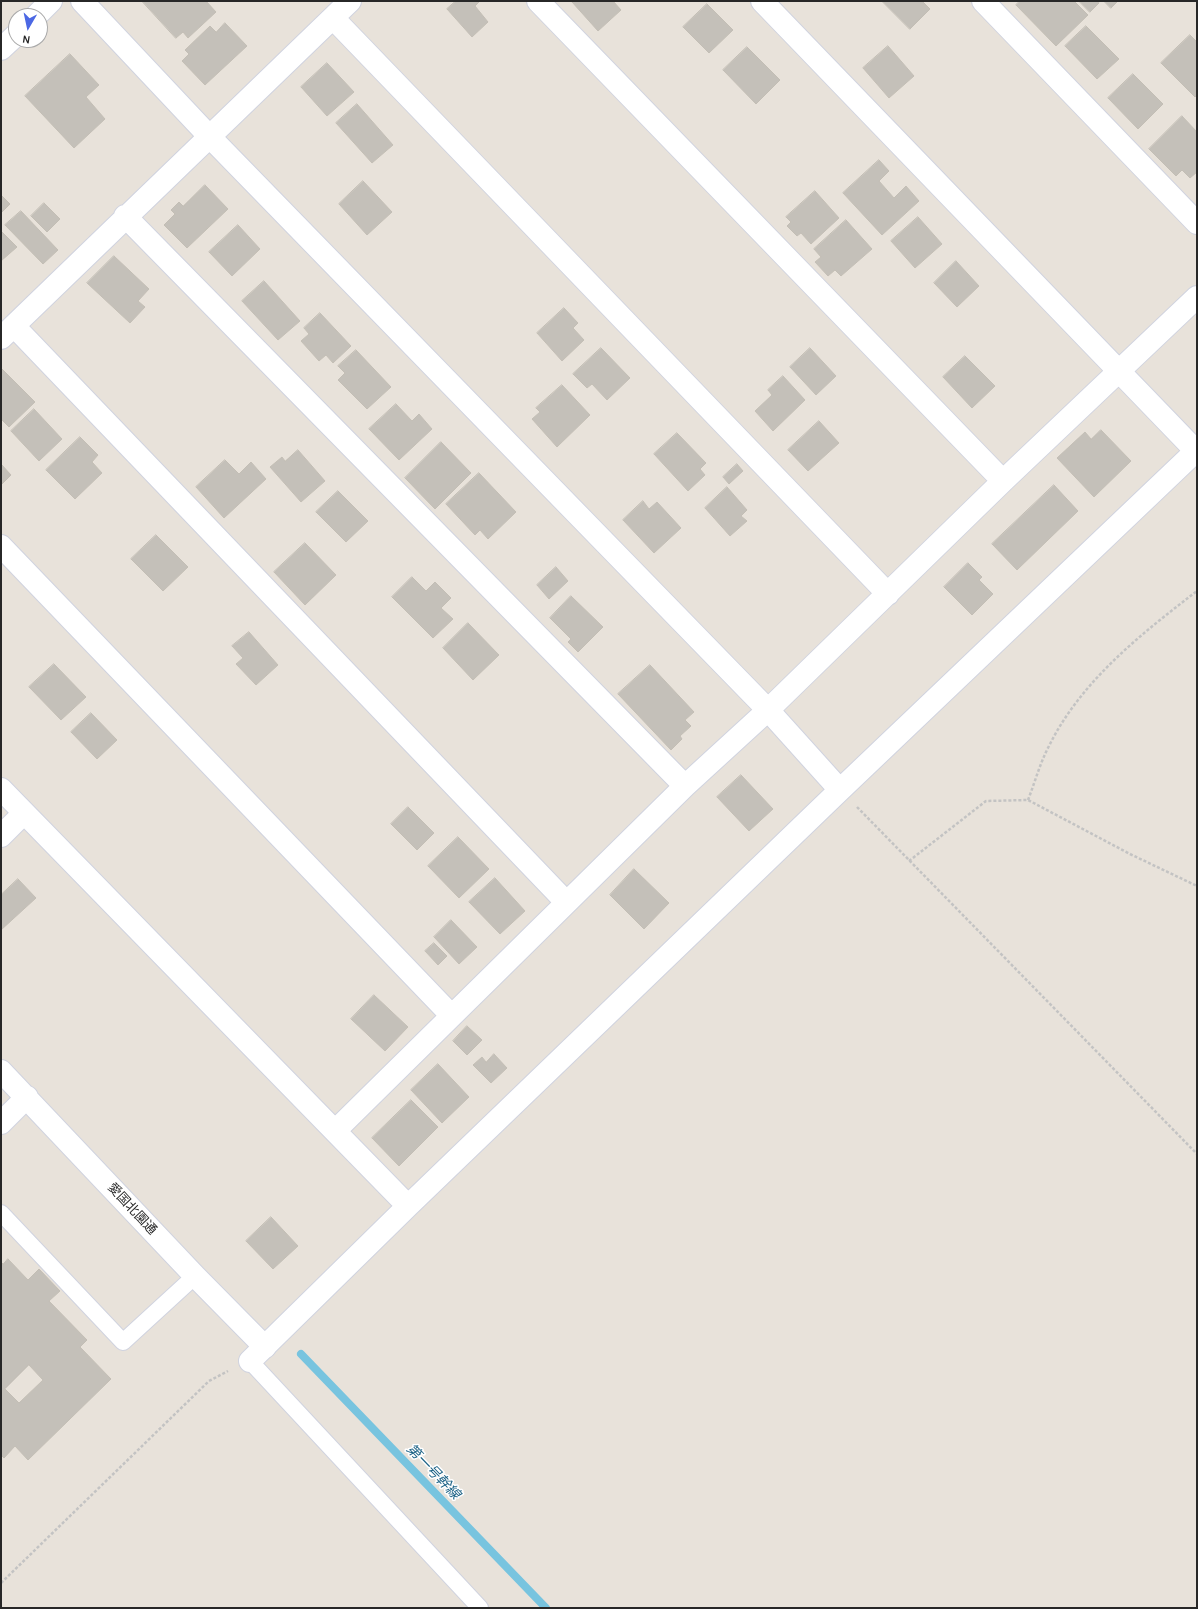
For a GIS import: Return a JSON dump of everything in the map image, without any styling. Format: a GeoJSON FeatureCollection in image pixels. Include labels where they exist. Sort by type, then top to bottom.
{"type":"FeatureCollection","features":[{"type":"Feature","properties":{"kind":"street"},"geometry":{"type":"LineString","coordinates":[[82,1],[209,136],[768,710],[840,790]]}},
{"type":"Feature","properties":{"kind":"street"},"geometry":{"type":"LineString","coordinates":[[350,1],[126,216],[8,332],[566,902]]}},
{"type":"Feature","properties":{"kind":"street"},"geometry":{"type":"LineString","coordinates":[[538,1],[1003,481]]}},
{"type":"Feature","properties":{"kind":"street"},"geometry":{"type":"LineString","coordinates":[[257,1354],[408,1206],[840,790],[1196,451],[762,1]]}},
{"type":"Feature","properties":{"kind":"street"},"geometry":{"type":"LineString","coordinates":[[983,1],[1197,223]]}},
{"type":"Feature","properties":{"kind":"street"},"geometry":{"type":"LineString","coordinates":[[333,18],[888,594]]}},
{"type":"Feature","properties":{"kind":"street"},"geometry":{"type":"LineString","coordinates":[[126,216],[685,786]]}},
{"type":"Feature","properties":{"kind":"street"},"geometry":{"type":"LineString","coordinates":[[336,1130],[451,1014],[685,786],[768,710],[1003,481],[1197,297]]}},
{"type":"Feature","properties":{"kind":"street"},"geometry":{"type":"LineString","coordinates":[[1,546],[451,1014]]}},
{"type":"Feature","properties":{"kind":"street"},"geometry":{"type":"LineString","coordinates":[[1,789],[336,1130],[408,1206]]}},
{"type":"Feature","properties":{"kind":"street"},"geometry":{"type":"LineString","coordinates":[[1,836],[24,813]]}},
{"type":"Feature","properties":{"kind":"street","name":"愛国北園通"},"geometry":{"type":"LineString","coordinates":[[1,1071],[195,1276],[257,1354]]}},
{"type":"Feature","properties":{"kind":"street"},"geometry":{"type":"LineString","coordinates":[[1,1123],[27,1097]]}},
{"type":"Feature","properties":{"kind":"lane"},"geometry":{"type":"LineString","coordinates":[[1,1213],[124,1342],[195,1276]]}},
{"type":"Feature","properties":{"kind":"lane"},"geometry":{"type":"LineString","coordinates":[[257,1354],[480,1608]]}},
{"type":"Feature","properties":{"kind":"path"},"geometry":{"type":"LineString","coordinates":[[1028,800],[1049,746],[1083,693],[1145,631],[1197,591]]}},
{"type":"Feature","properties":{"kind":"path"},"geometry":{"type":"LineString","coordinates":[[840,790],[1197,1154]]}},
{"type":"Feature","properties":{"kind":"path"},"geometry":{"type":"LineString","coordinates":[[909,860],[986,801],[1028,800],[1130,854],[1197,886]]}},
{"type":"Feature","properties":{"kind":"path"},"geometry":{"type":"LineString","coordinates":[[1,1583],[209,1381],[257,1354]]}},
{"type":"Feature","properties":{"kind":"building"},"geometry":{"type":"Polygon","coordinates":[[[142,1],[206,1],[216,12],[188,38],[183,32],[176,38],[142,1]]]}},
{"type":"Feature","properties":{"kind":"building"},"geometry":{"type":"Polygon","coordinates":[[[456,1],[480,1],[475,6],[488,22],[472,37],[447,9],[456,1]]]}},
{"type":"Feature","properties":{"kind":"building"},"geometry":{"type":"Polygon","coordinates":[[[613,1],[621,10],[598,31],[572,2],[613,1]]]}},
{"type":"Feature","properties":{"kind":"building"},"geometry":{"type":"Polygon","coordinates":[[[882,1],[922,1],[930,9],[910,29],[882,1]]]}},
{"type":"Feature","properties":{"kind":"building"},"geometry":{"type":"Polygon","coordinates":[[[1020,1],[1074,1],[1088,15],[1056,46],[1016,5],[1020,1]]]}},
{"type":"Feature","properties":{"kind":"building"},"geometry":{"type":"Polygon","coordinates":[[[1079,1],[1098,1],[1099,3],[1090,12],[1079,1]]]}},
{"type":"Feature","properties":{"kind":"building"},"geometry":{"type":"Polygon","coordinates":[[[1104,1],[1118,1],[1111,8],[1104,1]]]}},
{"type":"Feature","properties":{"kind":"building"},"geometry":{"type":"Polygon","coordinates":[[[707,4],[733,30],[709,53],[683,27],[707,4]]]}},
{"type":"Feature","properties":{"kind":"building"},"geometry":{"type":"Polygon","coordinates":[[[225,23],[247,46],[205,85],[182,61],[189,54],[185,50],[210,26],[216,32],[225,23]]]}},
{"type":"Feature","properties":{"kind":"building"},"geometry":{"type":"Polygon","coordinates":[[[1086,26],[1119,59],[1097,79],[1065,46],[1086,26]]]}},
{"type":"Feature","properties":{"kind":"building"},"geometry":{"type":"Polygon","coordinates":[[[1190,35],[1197,42],[1197,95],[1195,97],[1161,63],[1190,35]]]}},
{"type":"Feature","properties":{"kind":"building"},"geometry":{"type":"Polygon","coordinates":[[[888,46],[914,76],[889,98],[863,68],[888,46]]]}},
{"type":"Feature","properties":{"kind":"building"},"geometry":{"type":"Polygon","coordinates":[[[747,47],[780,80],[756,104],[723,70],[747,47]]]}},
{"type":"Feature","properties":{"kind":"building"},"geometry":{"type":"Polygon","coordinates":[[[70,54],[99,85],[86,97],[105,119],[74,148],[25,96],[70,54]]]}},
{"type":"Feature","properties":{"kind":"building"},"geometry":{"type":"Polygon","coordinates":[[[327,63],[354,92],[327,116],[301,87],[327,63]]]}},
{"type":"Feature","properties":{"kind":"building"},"geometry":{"type":"Polygon","coordinates":[[[1133,74],[1163,104],[1138,129],[1108,98],[1133,74]]]}},
{"type":"Feature","properties":{"kind":"building"},"geometry":{"type":"Polygon","coordinates":[[[357,104],[393,145],[372,163],[336,123],[357,104]]]}},
{"type":"Feature","properties":{"kind":"building"},"geometry":{"type":"Polygon","coordinates":[[[1182,116],[1197,132],[1197,172],[1190,178],[1182,170],[1176,176],[1149,149],[1182,116]]]}},
{"type":"Feature","properties":{"kind":"building"},"geometry":{"type":"Polygon","coordinates":[[[879,160],[889,171],[879,181],[894,198],[906,186],[919,201],[882,235],[843,193],[879,160]]]}},
{"type":"Feature","properties":{"kind":"building"},"geometry":{"type":"Polygon","coordinates":[[[363,181],[392,212],[367,235],[339,204],[363,181]]]}},
{"type":"Feature","properties":{"kind":"building"},"geometry":{"type":"Polygon","coordinates":[[[205,185],[228,209],[187,248],[164,225],[175,214],[171,210],[179,202],[183,206],[205,185]]]}},
{"type":"Feature","properties":{"kind":"building"},"geometry":{"type":"Polygon","coordinates":[[[815,191],[839,218],[811,244],[801,233],[797,236],[787,226],[791,222],[786,217],[815,191]]]}},
{"type":"Feature","properties":{"kind":"building"},"geometry":{"type":"Polygon","coordinates":[[[1,195],[10,204],[1,213],[1,195]]]}},
{"type":"Feature","properties":{"kind":"building"},"geometry":{"type":"Polygon","coordinates":[[[44,203],[60,219],[47,232],[31,216],[44,203]]]}},
{"type":"Feature","properties":{"kind":"building"},"geometry":{"type":"Polygon","coordinates":[[[21,211],[58,250],[43,264],[5,225],[21,211]]]}},
{"type":"Feature","properties":{"kind":"building"},"geometry":{"type":"Polygon","coordinates":[[[918,217],[942,244],[915,268],[891,241],[918,217]]]}},
{"type":"Feature","properties":{"kind":"building"},"geometry":{"type":"Polygon","coordinates":[[[846,220],[872,249],[841,276],[835,270],[828,276],[815,262],[821,257],[814,249],[846,220]]]}},
{"type":"Feature","properties":{"kind":"building"},"geometry":{"type":"Polygon","coordinates":[[[238,225],[260,249],[232,276],[209,252],[238,225]]]}},
{"type":"Feature","properties":{"kind":"building"},"geometry":{"type":"Polygon","coordinates":[[[1,231],[17,247],[1,261],[1,231]]]}},
{"type":"Feature","properties":{"kind":"building"},"geometry":{"type":"Polygon","coordinates":[[[114,256],[149,289],[138,301],[145,307],[130,323],[87,283],[114,256]]]}},
{"type":"Feature","properties":{"kind":"building"},"geometry":{"type":"Polygon","coordinates":[[[956,261],[979,286],[957,307],[934,283],[956,261]]]}},
{"type":"Feature","properties":{"kind":"building"},"geometry":{"type":"Polygon","coordinates":[[[264,281],[300,321],[278,340],[242,301],[264,281]]]}},
{"type":"Feature","properties":{"kind":"building"},"geometry":{"type":"Polygon","coordinates":[[[564,308],[578,323],[573,328],[584,340],[562,361],[537,333],[564,308]]]}},
{"type":"Feature","properties":{"kind":"building"},"geometry":{"type":"Polygon","coordinates":[[[320,313],[351,346],[333,363],[326,355],[319,361],[301,341],[309,334],[304,328],[320,313]]]}},
{"type":"Feature","properties":{"kind":"building"},"geometry":{"type":"Polygon","coordinates":[[[601,348],[630,378],[607,400],[592,384],[587,388],[573,374],[601,348]]]}},
{"type":"Feature","properties":{"kind":"building"},"geometry":{"type":"Polygon","coordinates":[[[810,348],[836,376],[816,395],[790,367],[810,348]]]}},
{"type":"Feature","properties":{"kind":"building"},"geometry":{"type":"Polygon","coordinates":[[[356,350],[391,387],[367,409],[338,380],[345,373],[338,366],[356,350]]]}},
{"type":"Feature","properties":{"kind":"building"},"geometry":{"type":"Polygon","coordinates":[[[965,356],[995,386],[972,408],[943,377],[965,356]]]}},
{"type":"Feature","properties":{"kind":"building"},"geometry":{"type":"Polygon","coordinates":[[[1,368],[35,402],[9,427],[1,419],[1,368]]]}},
{"type":"Feature","properties":{"kind":"building"},"geometry":{"type":"Polygon","coordinates":[[[783,376],[805,400],[773,431],[755,411],[772,395],[768,390],[783,376]]]}},
{"type":"Feature","properties":{"kind":"building"},"geometry":{"type":"Polygon","coordinates":[[[562,385],[590,415],[557,447],[532,419],[540,412],[536,408],[562,385]]]}},
{"type":"Feature","properties":{"kind":"building"},"geometry":{"type":"Polygon","coordinates":[[[396,404],[412,421],[419,414],[432,429],[399,460],[369,429],[396,404]]]}},
{"type":"Feature","properties":{"kind":"building"},"geometry":{"type":"Polygon","coordinates":[[[34,409],[62,439],[39,461],[11,431],[34,409]]]}},
{"type":"Feature","properties":{"kind":"building"},"geometry":{"type":"Polygon","coordinates":[[[819,421],[839,443],[808,471],[788,450],[819,421]]]}},
{"type":"Feature","properties":{"kind":"building"},"geometry":{"type":"Polygon","coordinates":[[[1101,430],[1131,461],[1094,497],[1057,458],[1085,432],[1091,439],[1101,430]]]}},
{"type":"Feature","properties":{"kind":"building"},"geometry":{"type":"Polygon","coordinates":[[[677,433],[706,463],[700,469],[705,475],[688,491],[654,454],[677,433]]]}},
{"type":"Feature","properties":{"kind":"building"},"geometry":{"type":"Polygon","coordinates":[[[80,437],[98,455],[92,462],[102,473],[75,499],[46,470],[80,437]]]}},
{"type":"Feature","properties":{"kind":"building"},"geometry":{"type":"Polygon","coordinates":[[[441,442],[471,473],[435,509],[405,478],[441,442]]]}},
{"type":"Feature","properties":{"kind":"building"},"geometry":{"type":"Polygon","coordinates":[[[298,450],[325,481],[301,502],[270,467],[282,457],[285,461],[298,450]]]}},
{"type":"Feature","properties":{"kind":"building"},"geometry":{"type":"Polygon","coordinates":[[[225,460],[239,474],[251,462],[266,479],[224,518],[196,487],[225,460]]]}},
{"type":"Feature","properties":{"kind":"building"},"geometry":{"type":"Polygon","coordinates":[[[1,464],[11,475],[1,485],[1,464]]]}},
{"type":"Feature","properties":{"kind":"building"},"geometry":{"type":"Polygon","coordinates":[[[737,464],[743,471],[729,484],[723,477],[737,464]]]}},
{"type":"Feature","properties":{"kind":"building"},"geometry":{"type":"Polygon","coordinates":[[[479,473],[516,512],[488,539],[480,530],[475,535],[446,504],[479,473]]]}},
{"type":"Feature","properties":{"kind":"building"},"geometry":{"type":"Polygon","coordinates":[[[1054,485],[1078,511],[1017,570],[992,544],[1054,485]]]}},
{"type":"Feature","properties":{"kind":"building"},"geometry":{"type":"Polygon","coordinates":[[[727,487],[747,510],[741,516],[747,521],[730,536],[705,508],[727,487]]]}},
{"type":"Feature","properties":{"kind":"building"},"geometry":{"type":"Polygon","coordinates":[[[338,491],[368,521],[346,542],[316,512],[338,491]]]}},
{"type":"Feature","properties":{"kind":"building"},"geometry":{"type":"Polygon","coordinates":[[[643,501],[649,509],[657,502],[681,528],[654,553],[623,520],[643,501]]]}},
{"type":"Feature","properties":{"kind":"building"},"geometry":{"type":"Polygon","coordinates":[[[156,535],[188,567],[163,591],[131,559],[156,535]]]}},
{"type":"Feature","properties":{"kind":"building"},"geometry":{"type":"Polygon","coordinates":[[[305,543],[336,575],[305,605],[274,572],[305,543]]]}},
{"type":"Feature","properties":{"kind":"building"},"geometry":{"type":"Polygon","coordinates":[[[968,563],[982,577],[979,580],[993,594],[972,615],[944,587],[968,563]]]}},
{"type":"Feature","properties":{"kind":"building"},"geometry":{"type":"Polygon","coordinates":[[[556,567],[568,581],[549,599],[537,585],[556,567]]]}},
{"type":"Feature","properties":{"kind":"building"},"geometry":{"type":"Polygon","coordinates":[[[412,577],[426,591],[435,582],[451,598],[441,608],[453,619],[433,638],[392,597],[412,577]]]}},
{"type":"Feature","properties":{"kind":"building"},"geometry":{"type":"Polygon","coordinates":[[[571,596],[603,627],[578,652],[568,642],[571,639],[550,618],[571,596]]]}},
{"type":"Feature","properties":{"kind":"building"},"geometry":{"type":"Polygon","coordinates":[[[468,623],[499,655],[473,680],[443,648],[468,623]]]}},
{"type":"Feature","properties":{"kind":"building"},"geometry":{"type":"Polygon","coordinates":[[[249,632],[278,665],[256,685],[236,664],[243,658],[232,646],[249,632]]]}},
{"type":"Feature","properties":{"kind":"building"},"geometry":{"type":"Polygon","coordinates":[[[54,664],[86,697],[61,720],[29,687],[54,664]]]}},
{"type":"Feature","properties":{"kind":"building"},"geometry":{"type":"Polygon","coordinates":[[[650,665],[694,712],[685,720],[691,726],[680,736],[682,739],[671,750],[618,694],[650,665]]]}},
{"type":"Feature","properties":{"kind":"building"},"geometry":{"type":"Polygon","coordinates":[[[91,713],[117,740],[97,759],[71,732],[91,713]]]}},
{"type":"Feature","properties":{"kind":"building"},"geometry":{"type":"Polygon","coordinates":[[[741,775],[773,809],[749,831],[717,797],[741,775]]]}},
{"type":"Feature","properties":{"kind":"building"},"geometry":{"type":"Polygon","coordinates":[[[408,807],[434,833],[417,850],[391,824],[408,807]]]}},
{"type":"Feature","properties":{"kind":"building"},"geometry":{"type":"Polygon","coordinates":[[[458,837],[489,869],[459,898],[428,866],[458,837]]]}},
{"type":"Feature","properties":{"kind":"building"},"geometry":{"type":"Polygon","coordinates":[[[634,869],[669,903],[644,929],[610,895],[634,869]]]}},
{"type":"Feature","properties":{"kind":"building"},"geometry":{"type":"Polygon","coordinates":[[[495,878],[525,911],[500,934],[469,902],[495,878]]]}},
{"type":"Feature","properties":{"kind":"building"},"geometry":{"type":"Polygon","coordinates":[[[18,879],[36,898],[1,930],[1,895],[18,879]]]}},
{"type":"Feature","properties":{"kind":"building"},"geometry":{"type":"Polygon","coordinates":[[[451,920],[477,947],[459,964],[434,937],[451,920]]]}},
{"type":"Feature","properties":{"kind":"building"},"geometry":{"type":"Polygon","coordinates":[[[434,943],[447,956],[438,965],[425,951],[434,943]]]}},
{"type":"Feature","properties":{"kind":"building"},"geometry":{"type":"Polygon","coordinates":[[[374,995],[408,1027],[385,1051],[351,1019],[374,995]]]}},
{"type":"Feature","properties":{"kind":"building"},"geometry":{"type":"Polygon","coordinates":[[[467,1026],[482,1040],[467,1055],[453,1041],[467,1026]]]}},
{"type":"Feature","properties":{"kind":"building"},"geometry":{"type":"Polygon","coordinates":[[[494,1054],[507,1068],[491,1083],[473,1065],[482,1057],[486,1062],[494,1054]]]}},
{"type":"Feature","properties":{"kind":"building"},"geometry":{"type":"Polygon","coordinates":[[[438,1064],[469,1097],[442,1123],[411,1090],[438,1064]]]}},
{"type":"Feature","properties":{"kind":"building"},"geometry":{"type":"Polygon","coordinates":[[[411,1100],[438,1127],[399,1166],[372,1138],[411,1100]]]}},
{"type":"Feature","properties":{"kind":"building"},"geometry":{"type":"Polygon","coordinates":[[[271,1217],[298,1246],[273,1269],[246,1241],[271,1217]]]}},
{"type":"Feature","properties":{"kind":"building"},"geometry":{"type":"Polygon","coordinates":[[[8,1259],[28,1280],[39,1269],[60,1291],[49,1301],[87,1340],[80,1347],[111,1379],[28,1460],[15,1446],[4,1458],[1,1455],[1,1262],[3,1264],[8,1259]],[[29,1365],[5,1389],[19,1403],[43,1380],[29,1365]]]}},
{"type":"Feature","properties":{"kind":"waterway","name":"第一号幹線"},"geometry":{"type":"LineString","coordinates":[[301,1354],[546,1608]]}}]}
